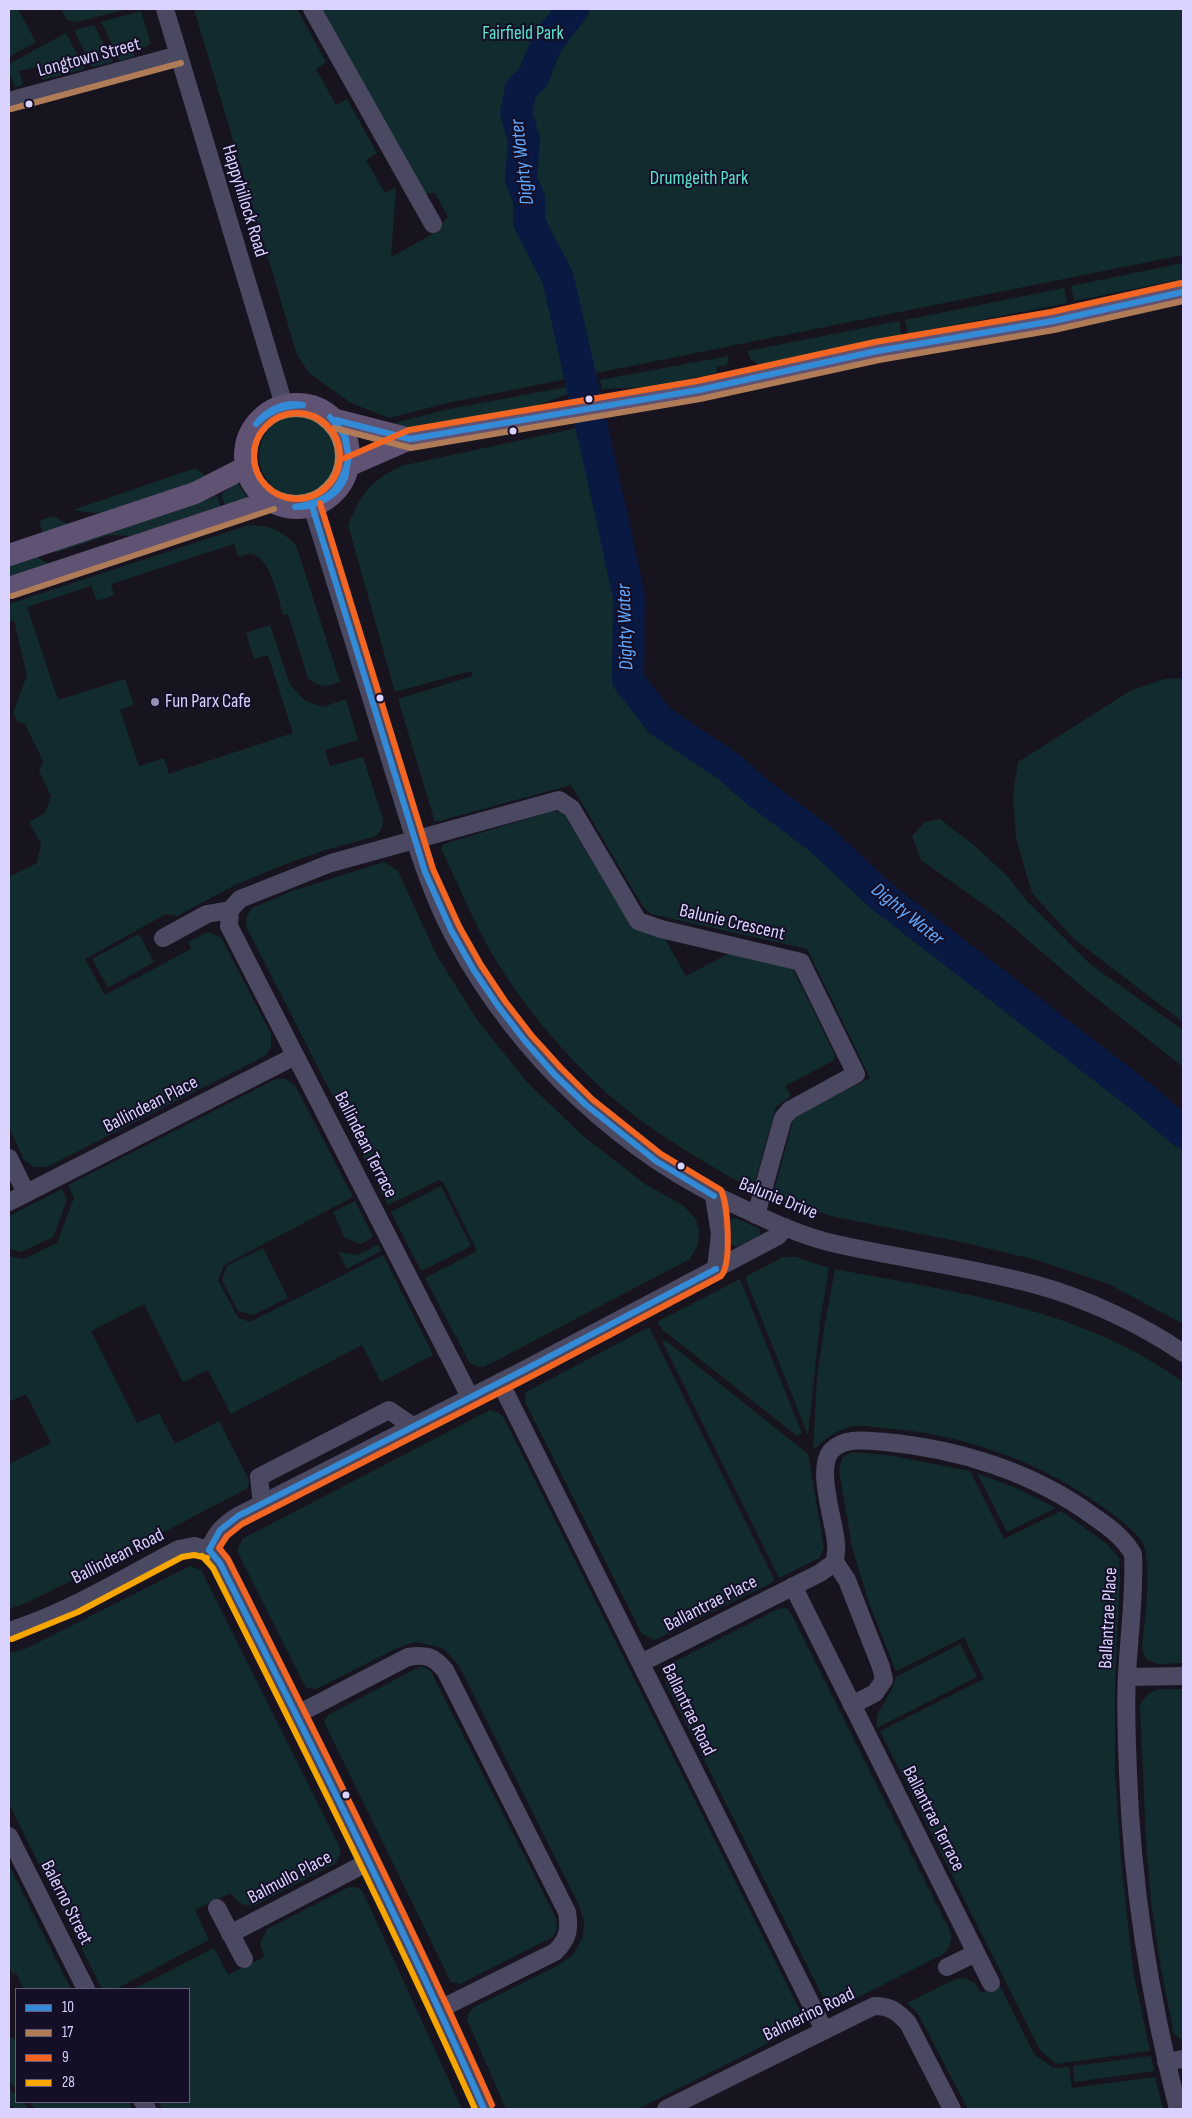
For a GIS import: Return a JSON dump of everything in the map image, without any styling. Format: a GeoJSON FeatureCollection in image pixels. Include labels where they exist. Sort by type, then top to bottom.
{"type":"FeatureCollection","features":[{"type":"Feature","properties":{"kind":"main road"},"geometry":{"type":"LineString","coordinates":[[348,466],[410,439],[722,385],[878,352],[1053,321],[1183,292]]}},
{"type":"Feature","properties":{"kind":"main road"},"geometry":{"type":"LineString","coordinates":[[336,420],[345,434],[349,450],[348,466],[344,480],[336,491],[325,500],[312,506],[284,507],[271,501],[259,492],[250,481],[246,467],[245,447],[252,428],[266,413],[284,405],[306,404],[317,407],[336,420],[410,439]]}},
{"type":"Feature","properties":{"kind":"main road"},"geometry":{"type":"LineString","coordinates":[[9,555],[195,493],[246,467]]}},
{"type":"Feature","properties":{"kind":"main road"},"geometry":{"type":"LineString","coordinates":[[9,588],[271,501]]}},
{"type":"Feature","properties":{"kind":"street","name":"Happyhillock Road"},"geometry":{"type":"LineString","coordinates":[[165,9],[284,405]]}},
{"type":"Feature","properties":{"kind":"street"},"geometry":{"type":"LineString","coordinates":[[312,9],[432,224]]}},
{"type":"Feature","properties":{"kind":"street","name":"Longtown Street"},"geometry":{"type":"LineString","coordinates":[[9,101],[179,54]]}},
{"type":"Feature","properties":{"kind":"street","name":"Balunie Drive"},"geometry":{"type":"LineString","coordinates":[[312,506],[414,840],[431,889],[455,939],[485,989],[521,1037],[562,1083],[605,1122],[656,1162],[714,1196],[756,1215],[833,1244],[974,1270],[1039,1286],[1109,1312],[1171,1344],[1183,1353]]}},
{"type":"Feature","properties":{"kind":"street","name":"Balunie Crescent"},"geometry":{"type":"LineString","coordinates":[[414,840],[559,800],[572,809],[638,921],[801,962],[856,1074],[790,1110],[783,1118],[756,1215]]}},
{"type":"Feature","properties":{"kind":"street"},"geometry":{"type":"LineString","coordinates":[[163,938],[207,914],[230,910],[240,899],[279,882],[331,863],[414,840]]}},
{"type":"Feature","properties":{"kind":"street","name":"Ballindean Terrace"},"geometry":{"type":"LineString","coordinates":[[230,910],[229,926],[470,1397]]}},
{"type":"Feature","properties":{"kind":"street","name":"Ballindean Place"},"geometry":{"type":"LineString","coordinates":[[9,1202],[295,1056]]}},
{"type":"Feature","properties":{"kind":"street"},"geometry":{"type":"LineString","coordinates":[[9,1158],[26,1193]]}},
{"type":"Feature","properties":{"kind":"street"},"geometry":{"type":"LineString","coordinates":[[714,1196],[720,1234],[716,1269]]}},
{"type":"Feature","properties":{"kind":"street"},"geometry":{"type":"LineString","coordinates":[[484,2109],[440,2008],[370,1861],[220,1563],[209,1550],[213,1540],[223,1526],[262,1504],[716,1269],[778,1236],[785,1227]]}},
{"type":"Feature","properties":{"kind":"street","name":"Ballantrae Road"},"geometry":{"type":"LineString","coordinates":[[500,1382],[824,2030]]}},
{"type":"Feature","properties":{"kind":"street"},"geometry":{"type":"LineString","coordinates":[[262,1504],[259,1477],[388,1410],[412,1426]]}},
{"type":"Feature","properties":{"kind":"street","name":"Ballantrae Place"},"geometry":{"type":"LineString","coordinates":[[641,1663],[820,1573],[835,1562],[837,1545],[825,1475],[826,1461],[832,1450],[843,1442],[860,1440],[924,1446],[966,1456],[1021,1475],[1074,1502],[1117,1533],[1128,1544],[1133,1554],[1127,1677],[1128,1774],[1135,1869],[1147,1966],[1175,2060],[1178,2109]]}},
{"type":"Feature","properties":{"kind":"street","name":"Ballindean Road"},"geometry":{"type":"LineString","coordinates":[[9,1631],[80,1600],[180,1549],[194,1546],[209,1550]]}},
{"type":"Feature","properties":{"kind":"street"},"geometry":{"type":"LineString","coordinates":[[835,1562],[847,1580],[881,1667],[884,1680],[875,1693],[852,1705]]}},
{"type":"Feature","properties":{"kind":"street","name":"Ballantrae Terrace"},"geometry":{"type":"LineString","coordinates":[[793,1586],[991,1983]]}},
{"type":"Feature","properties":{"kind":"street"},"geometry":{"type":"LineString","coordinates":[[296,1715],[408,1657],[423,1655],[436,1660],[445,1670],[567,1912],[570,1927],[566,1942],[555,1952],[440,2008]]}},
{"type":"Feature","properties":{"kind":"street"},"geometry":{"type":"LineString","coordinates":[[1127,1677],[1183,1676]]}},
{"type":"Feature","properties":{"kind":"street","name":"Balerno Street"},"geometry":{"type":"LineString","coordinates":[[9,1836],[85,1988]]}},
{"type":"Feature","properties":{"kind":"street","name":"Balmullo Place"},"geometry":{"type":"LineString","coordinates":[[230,1934],[370,1861]]}},
{"type":"Feature","properties":{"kind":"street"},"geometry":{"type":"LineString","coordinates":[[217,1908],[244,1959]]}},
{"type":"Feature","properties":{"kind":"street"},"geometry":{"type":"LineString","coordinates":[[947,1967],[976,1952]]}},
{"type":"Feature","properties":{"kind":"street","name":"Balmerino Road"},"geometry":{"type":"LineString","coordinates":[[666,2109],[874,2006],[885,2006],[897,2011],[908,2022],[952,2109]]}},
{"type":"Feature","properties":{"kind":"green space"},"geometry":{"type":"Polygon","coordinates":[[[9,9],[18,9],[36,42],[9,57],[9,9]]]}},
{"type":"Feature","properties":{"kind":"green space"},"geometry":{"type":"Polygon","coordinates":[[[61,9],[126,9],[78,22],[67,20],[61,9]]]}},
{"type":"Feature","properties":{"kind":"green space","name":"Drumgeith Park"},"geometry":{"type":"Polygon","coordinates":[[[194,9],[297,9],[326,62],[316,69],[336,105],[347,99],[377,153],[366,160],[385,193],[396,187],[391,257],[431,235],[448,217],[435,193],[423,193],[320,9],[1183,9],[1183,255],[447,403],[389,418],[351,403],[309,373],[297,355],[194,9]]]}},
{"type":"Feature","properties":{"kind":"green space"},"geometry":{"type":"Polygon","coordinates":[[[141,11],[151,44],[133,52],[134,56],[120,61],[101,22],[141,11]]]}},
{"type":"Feature","properties":{"kind":"green space"},"geometry":{"type":"Polygon","coordinates":[[[94,25],[113,62],[92,67],[74,30],[94,25]]]}},
{"type":"Feature","properties":{"kind":"green space"},"geometry":{"type":"Polygon","coordinates":[[[66,33],[85,69],[42,80],[36,67],[19,71],[23,85],[15,87],[9,72],[9,64],[66,33]]]}},
{"type":"Feature","properties":{"kind":"green space"},"geometry":{"type":"Polygon","coordinates":[[[1183,263],[1183,279],[1074,301],[1071,286],[1183,263]]]}},
{"type":"Feature","properties":{"kind":"green space"},"geometry":{"type":"Polygon","coordinates":[[[1064,288],[1067,303],[908,334],[905,320],[1064,288]]]}},
{"type":"Feature","properties":{"kind":"green space"},"geometry":{"type":"Polygon","coordinates":[[[899,321],[902,336],[760,365],[751,360],[747,351],[899,321]]]}},
{"type":"Feature","properties":{"kind":"green space"},"geometry":{"type":"Polygon","coordinates":[[[729,356],[727,365],[717,367],[717,373],[652,387],[602,389],[600,380],[729,356]]]}},
{"type":"Feature","properties":{"kind":"green space"},"geometry":{"type":"Polygon","coordinates":[[[582,384],[584,392],[565,395],[516,413],[419,432],[390,424],[449,409],[582,384]]]}},
{"type":"Feature","properties":{"kind":"green space"},"geometry":{"type":"Polygon","coordinates":[[[300,415],[316,419],[329,427],[337,440],[341,456],[337,472],[329,485],[316,493],[300,497],[284,493],[271,485],[263,472],[259,456],[263,440],[271,427],[284,419],[300,415]]]}},
{"type":"Feature","properties":{"kind":"green space"},"geometry":{"type":"Polygon","coordinates":[[[586,426],[629,630],[628,681],[660,721],[729,767],[756,791],[819,838],[880,895],[1139,1095],[1183,1132],[1183,1324],[1109,1284],[1037,1260],[961,1242],[835,1217],[776,1198],[774,1191],[793,1120],[798,1115],[870,1078],[807,949],[651,914],[644,908],[571,785],[435,822],[398,699],[473,676],[471,671],[395,692],[348,525],[368,489],[381,478],[401,466],[586,426]]]}},
{"type":"Feature","properties":{"kind":"green space"},"geometry":{"type":"Polygon","coordinates":[[[196,468],[208,478],[103,514],[73,510],[196,468]]]}},
{"type":"Feature","properties":{"kind":"green space"},"geometry":{"type":"Polygon","coordinates":[[[237,482],[249,500],[225,505],[221,495],[237,482]]]}},
{"type":"Feature","properties":{"kind":"green space"},"geometry":{"type":"Polygon","coordinates":[[[217,496],[221,507],[131,536],[109,535],[55,553],[54,549],[217,496]]]}},
{"type":"Feature","properties":{"kind":"green space"},"geometry":{"type":"Polygon","coordinates":[[[54,516],[69,525],[43,533],[39,521],[54,516]]]}},
{"type":"Feature","properties":{"kind":"green space"},"geometry":{"type":"Polygon","coordinates":[[[249,525],[275,529],[296,545],[340,682],[323,686],[316,684],[308,678],[288,614],[283,615],[276,589],[268,570],[257,556],[250,554],[238,557],[234,544],[111,584],[114,595],[97,601],[91,586],[27,607],[58,700],[125,679],[134,705],[120,710],[139,766],[164,758],[169,774],[293,733],[268,655],[254,659],[246,633],[270,625],[290,685],[304,700],[323,707],[346,699],[358,740],[325,750],[330,766],[363,757],[383,819],[382,828],[376,836],[288,863],[235,885],[177,916],[166,914],[85,959],[105,995],[191,949],[188,942],[208,932],[221,937],[271,1034],[271,1047],[265,1056],[47,1167],[34,1167],[24,1160],[9,1127],[9,877],[37,863],[41,844],[29,822],[45,813],[51,796],[39,771],[43,761],[25,724],[18,722],[13,713],[27,675],[14,620],[9,622],[9,604],[249,525]]]}},
{"type":"Feature","properties":{"kind":"green space"},"geometry":{"type":"Polygon","coordinates":[[[36,556],[48,564],[9,577],[9,565],[36,556]]]}},
{"type":"Feature","properties":{"kind":"green space"},"geometry":{"type":"Polygon","coordinates":[[[1183,678],[1183,1022],[1074,939],[1032,893],[1016,838],[1013,794],[1018,762],[1130,691],[1164,679],[1183,678]]]}},
{"type":"Feature","properties":{"kind":"green space"},"geometry":{"type":"Polygon","coordinates":[[[553,811],[560,812],[565,816],[632,928],[664,937],[686,976],[730,953],[793,969],[835,1055],[833,1061],[785,1086],[791,1096],[776,1107],[754,1185],[748,1187],[689,1153],[632,1114],[612,1097],[571,1058],[533,1014],[500,968],[487,945],[441,848],[444,844],[553,811]]]}},
{"type":"Feature","properties":{"kind":"green space"},"geometry":{"type":"Polygon","coordinates":[[[940,819],[975,846],[1008,877],[1026,900],[1091,965],[1183,1030],[1183,1067],[1086,990],[1000,916],[921,860],[912,836],[925,822],[940,819]]]}},
{"type":"Feature","properties":{"kind":"green space"},"geometry":{"type":"Polygon","coordinates":[[[384,862],[398,871],[437,956],[478,1021],[527,1082],[583,1136],[645,1184],[684,1206],[696,1219],[699,1231],[698,1244],[690,1259],[484,1367],[475,1366],[469,1362],[425,1278],[477,1251],[443,1182],[439,1180],[388,1205],[246,926],[247,916],[252,908],[292,891],[384,862]]]}},
{"type":"Feature","properties":{"kind":"green space"},"geometry":{"type":"Polygon","coordinates":[[[139,934],[154,962],[108,988],[92,959],[139,934]]]}},
{"type":"Feature","properties":{"kind":"green space"},"geometry":{"type":"Polygon","coordinates":[[[276,1079],[285,1079],[295,1085],[353,1197],[224,1265],[218,1280],[238,1318],[250,1322],[383,1255],[433,1355],[381,1382],[362,1345],[231,1414],[208,1370],[183,1382],[144,1304],[91,1331],[137,1423],[159,1413],[175,1444],[219,1421],[249,1480],[248,1488],[67,1583],[9,1609],[9,1464],[51,1443],[26,1394],[9,1402],[9,1256],[24,1259],[57,1243],[74,1198],[68,1185],[276,1079]]]}},
{"type":"Feature","properties":{"kind":"green space"},"geometry":{"type":"Polygon","coordinates":[[[441,1186],[471,1246],[421,1271],[391,1212],[441,1186]]]}},
{"type":"Feature","properties":{"kind":"green space"},"geometry":{"type":"Polygon","coordinates":[[[62,1189],[67,1200],[53,1237],[21,1252],[9,1249],[9,1216],[62,1189]]]}},
{"type":"Feature","properties":{"kind":"green space"},"geometry":{"type":"Polygon","coordinates":[[[355,1201],[373,1237],[361,1244],[345,1238],[333,1212],[355,1201]]]}},
{"type":"Feature","properties":{"kind":"green space"},"geometry":{"type":"Polygon","coordinates":[[[736,1218],[760,1229],[760,1235],[736,1247],[731,1244],[731,1219],[736,1218]]]}},
{"type":"Feature","properties":{"kind":"green space"},"geometry":{"type":"Polygon","coordinates":[[[378,1245],[381,1251],[347,1269],[338,1252],[358,1255],[378,1245]]]}},
{"type":"Feature","properties":{"kind":"green space"},"geometry":{"type":"Polygon","coordinates":[[[263,1248],[288,1298],[253,1315],[238,1311],[222,1281],[227,1266],[263,1248]]]}},
{"type":"Feature","properties":{"kind":"green space"},"geometry":{"type":"Polygon","coordinates":[[[783,1257],[796,1257],[829,1268],[820,1322],[808,1435],[745,1277],[783,1257]]]}},
{"type":"Feature","properties":{"kind":"green space"},"geometry":{"type":"Polygon","coordinates":[[[835,1269],[971,1295],[1016,1306],[1060,1320],[1103,1336],[1144,1357],[1183,1382],[1183,1663],[1158,1664],[1147,1660],[1142,1649],[1148,1577],[1145,1549],[1141,1540],[1107,1510],[1056,1478],[1029,1464],[971,1443],[912,1431],[855,1426],[843,1429],[832,1435],[813,1450],[817,1377],[835,1269]]]}},
{"type":"Feature","properties":{"kind":"green space"},"geometry":{"type":"Polygon","coordinates":[[[740,1279],[802,1433],[797,1436],[663,1330],[657,1322],[740,1279]]]}},
{"type":"Feature","properties":{"kind":"green space"},"geometry":{"type":"Polygon","coordinates":[[[649,1327],[775,1581],[655,1640],[642,1634],[525,1402],[526,1392],[649,1327]]]}},
{"type":"Feature","properties":{"kind":"green space"},"geometry":{"type":"Polygon","coordinates":[[[665,1340],[808,1454],[824,1548],[819,1558],[779,1578],[663,1343],[665,1340]]]}},
{"type":"Feature","properties":{"kind":"green space"},"geometry":{"type":"Polygon","coordinates":[[[490,1410],[499,1413],[504,1418],[800,2011],[800,2020],[796,2029],[638,2109],[506,2109],[467,2020],[469,2013],[474,2007],[557,1966],[573,1955],[583,1937],[584,1920],[579,1905],[459,1666],[443,1648],[415,1642],[397,1648],[316,1689],[306,1688],[237,1551],[242,1539],[490,1410]]]}},
{"type":"Feature","properties":{"kind":"green space"},"geometry":{"type":"Polygon","coordinates":[[[852,1452],[887,1455],[970,1471],[1004,1539],[1061,1511],[1107,1544],[1119,1558],[1120,1578],[1115,1682],[1115,1771],[1121,1860],[1133,1970],[1150,2051],[1056,2064],[1040,2050],[880,1731],[984,1679],[964,1637],[896,1671],[869,1603],[852,1547],[839,1470],[842,1458],[852,1452]]]}},
{"type":"Feature","properties":{"kind":"green space"},"geometry":{"type":"Polygon","coordinates":[[[977,1473],[1016,1488],[1056,1508],[1007,1532],[977,1473]]]}},
{"type":"Feature","properties":{"kind":"green space"},"geometry":{"type":"Polygon","coordinates":[[[190,1566],[201,1570],[340,1848],[340,1855],[336,1863],[254,1906],[241,1904],[230,1893],[195,1910],[209,1940],[118,1988],[101,1988],[9,1804],[9,1653],[25,1649],[190,1566]]]}},
{"type":"Feature","properties":{"kind":"green space"},"geometry":{"type":"Polygon","coordinates":[[[786,1608],[791,1613],[952,1935],[950,1945],[945,1953],[845,2004],[833,2005],[824,1999],[665,1682],[665,1672],[670,1664],[778,1609],[786,1608]]]}},
{"type":"Feature","properties":{"kind":"green space"},"geometry":{"type":"Polygon","coordinates":[[[960,1644],[977,1677],[877,1728],[877,1715],[892,1689],[896,1677],[960,1644]]]}},
{"type":"Feature","properties":{"kind":"green space"},"geometry":{"type":"Polygon","coordinates":[[[421,1666],[430,1670],[556,1918],[557,1928],[553,1937],[460,1984],[451,1982],[324,1722],[328,1715],[421,1666]]]}},
{"type":"Feature","properties":{"kind":"green space"},"geometry":{"type":"Polygon","coordinates":[[[1183,1689],[1183,2041],[1174,2034],[1161,1969],[1151,1901],[1146,1841],[1140,1705],[1153,1691],[1183,1689]]]}},
{"type":"Feature","properties":{"kind":"green space"},"geometry":{"type":"Polygon","coordinates":[[[9,1865],[70,1988],[24,1988],[16,1973],[13,1975],[9,1966],[9,1865]]]}},
{"type":"Feature","properties":{"kind":"green space"},"geometry":{"type":"Polygon","coordinates":[[[349,1887],[362,1890],[462,2109],[162,2109],[159,2103],[190,2103],[190,1988],[136,1988],[214,1948],[228,1975],[264,1957],[260,1943],[267,1929],[349,1887]]]}},
{"type":"Feature","properties":{"kind":"green space"},"geometry":{"type":"Polygon","coordinates":[[[965,1978],[975,1983],[981,1993],[999,1984],[1034,2054],[1053,2068],[1069,2067],[1072,2088],[1155,2077],[1163,2109],[968,2109],[917,2012],[907,2003],[955,1979],[965,1978]]]}},
{"type":"Feature","properties":{"kind":"green space"},"geometry":{"type":"Polygon","coordinates":[[[9,2035],[15,2040],[15,2087],[9,2082],[9,2035]]]}},
{"type":"Feature","properties":{"kind":"green space"},"geometry":{"type":"Polygon","coordinates":[[[1151,2056],[1154,2071],[1074,2082],[1073,2066],[1151,2056]]]}},
{"type":"Feature","properties":{"kind":"green space"},"geometry":{"type":"Polygon","coordinates":[[[9,2089],[15,2093],[15,2103],[24,2103],[29,2109],[16,2109],[9,2105],[9,2089]]]}},
{"type":"Feature","properties":{"kind":"green space"},"geometry":{"type":"Polygon","coordinates":[[[30,2103],[129,2103],[132,2109],[35,2109],[30,2103]]]}},
{"type":"Feature","properties":{"kind":"waterway","name":"Dighty Water"},"geometry":{"type":"LineString","coordinates":[[573,9],[546,44],[534,76],[521,89],[516,113],[524,140],[521,179],[529,199],[529,222],[558,278],[629,597],[628,680],[660,721],[729,767],[756,791],[819,838],[880,895],[1139,1095],[1183,1132]]}},
{"type":"Feature","properties":{"kind":"transit line","name":"17"},"geometry":{"type":"LineString","coordinates":[[11,109],[181,63]]}},
{"type":"Feature","properties":{"kind":"transit line","name":"9"},"geometry":{"type":"LineString","coordinates":[[345,458],[409,430],[697,381],[875,342],[1051,312],[1181,283]]}},
{"type":"Feature","properties":{"kind":"transit line","name":"10"},"geometry":{"type":"LineString","coordinates":[[336,420],[410,439],[699,390],[877,351],[1053,321],[1183,292]]}},
{"type":"Feature","properties":{"kind":"transit line","name":"17"},"geometry":{"type":"LineString","coordinates":[[334,428],[411,448],[700,399],[879,360],[1054,330],[1183,301]]}},
{"type":"Feature","properties":{"kind":"transit line","name":"10"},"geometry":{"type":"LineString","coordinates":[[256,424],[276,408],[289,404],[303,405]]}},
{"type":"Feature","properties":{"kind":"transit line","name":"10"},"geometry":{"type":"LineString","coordinates":[[256,424],[266,415],[277,410],[289,406],[303,405]]}},
{"type":"Feature","properties":{"kind":"transit line","name":"9"},"geometry":{"type":"LineString","coordinates":[[289,413],[305,413],[314,416],[328,425],[337,439],[340,456],[337,473],[328,487],[314,496],[305,499],[289,499],[273,492],[261,480],[254,464],[254,448],[261,432],[273,420],[289,413]]}},
{"type":"Feature","properties":{"kind":"transit line","name":"17"},"geometry":{"type":"LineString","coordinates":[[288,414],[304,414],[320,421],[331,432],[338,448],[338,456],[335,472],[326,486],[320,491],[304,498],[288,498],[272,491],[261,480],[254,464],[254,448],[261,432],[272,421],[288,414]]}},
{"type":"Feature","properties":{"kind":"transit line","name":"10"},"geometry":{"type":"LineString","coordinates":[[330,417],[345,434],[349,457]]}},
{"type":"Feature","properties":{"kind":"transit line","name":"10"},"geometry":{"type":"LineString","coordinates":[[330,417],[344,435],[349,457]]}},
{"type":"Feature","properties":{"kind":"transit line","name":"10"},"geometry":{"type":"LineString","coordinates":[[295,507],[310,506],[318,503],[337,491],[345,478],[349,457]]}},
{"type":"Feature","properties":{"kind":"transit line","name":"10"},"geometry":{"type":"LineString","coordinates":[[295,507],[317,502],[332,492],[342,478],[349,457]]}},
{"type":"Feature","properties":{"kind":"transit line","name":"9"},"geometry":{"type":"LineString","coordinates":[[320,503],[433,869],[459,926],[481,965],[505,1001],[532,1036],[592,1099],[661,1154],[721,1190],[726,1208],[728,1247],[727,1259],[721,1276],[528,1378],[242,1524],[227,1536],[219,1548],[228,1559],[363,1830],[429,1967],[492,2105]]}},
{"type":"Feature","properties":{"kind":"transit line","name":"10"},"geometry":{"type":"LineString","coordinates":[[312,506],[425,872],[451,930],[473,969],[525,1041],[554,1074],[586,1105],[656,1161],[714,1196]]}},
{"type":"Feature","properties":{"kind":"transit line","name":"17"},"geometry":{"type":"LineString","coordinates":[[12,596],[274,509]]}},
{"type":"Feature","properties":{"kind":"transit line","name":"10"},"geometry":{"type":"LineString","coordinates":[[209,1550],[220,1530],[238,1516],[524,1370],[716,1269]]}},
{"type":"Feature","properties":{"kind":"transit line","name":"10"},"geometry":{"type":"LineString","coordinates":[[209,1550],[220,1563],[355,1835],[421,1971],[484,2109]]}},
{"type":"Feature","properties":{"kind":"transit line","name":"28"},"geometry":{"type":"LineString","coordinates":[[12,1639],[78,1612],[182,1557],[194,1555],[207,1558]]}},
{"type":"Feature","properties":{"kind":"transit line","name":"28"},"geometry":{"type":"LineString","coordinates":[[202,1556],[213,1568],[314,1770],[412,1972],[475,2109]]}},
{"type":"Feature","properties":{"kind":"place","name":"Fun Parx Cafe"},"geometry":{"type":"Point","coordinates":[155,702]}},
{"type":"Feature","properties":{"kind":"park label","name":"Fairfield Park"},"geometry":{"type":"Point","coordinates":[523,34]}}]}
